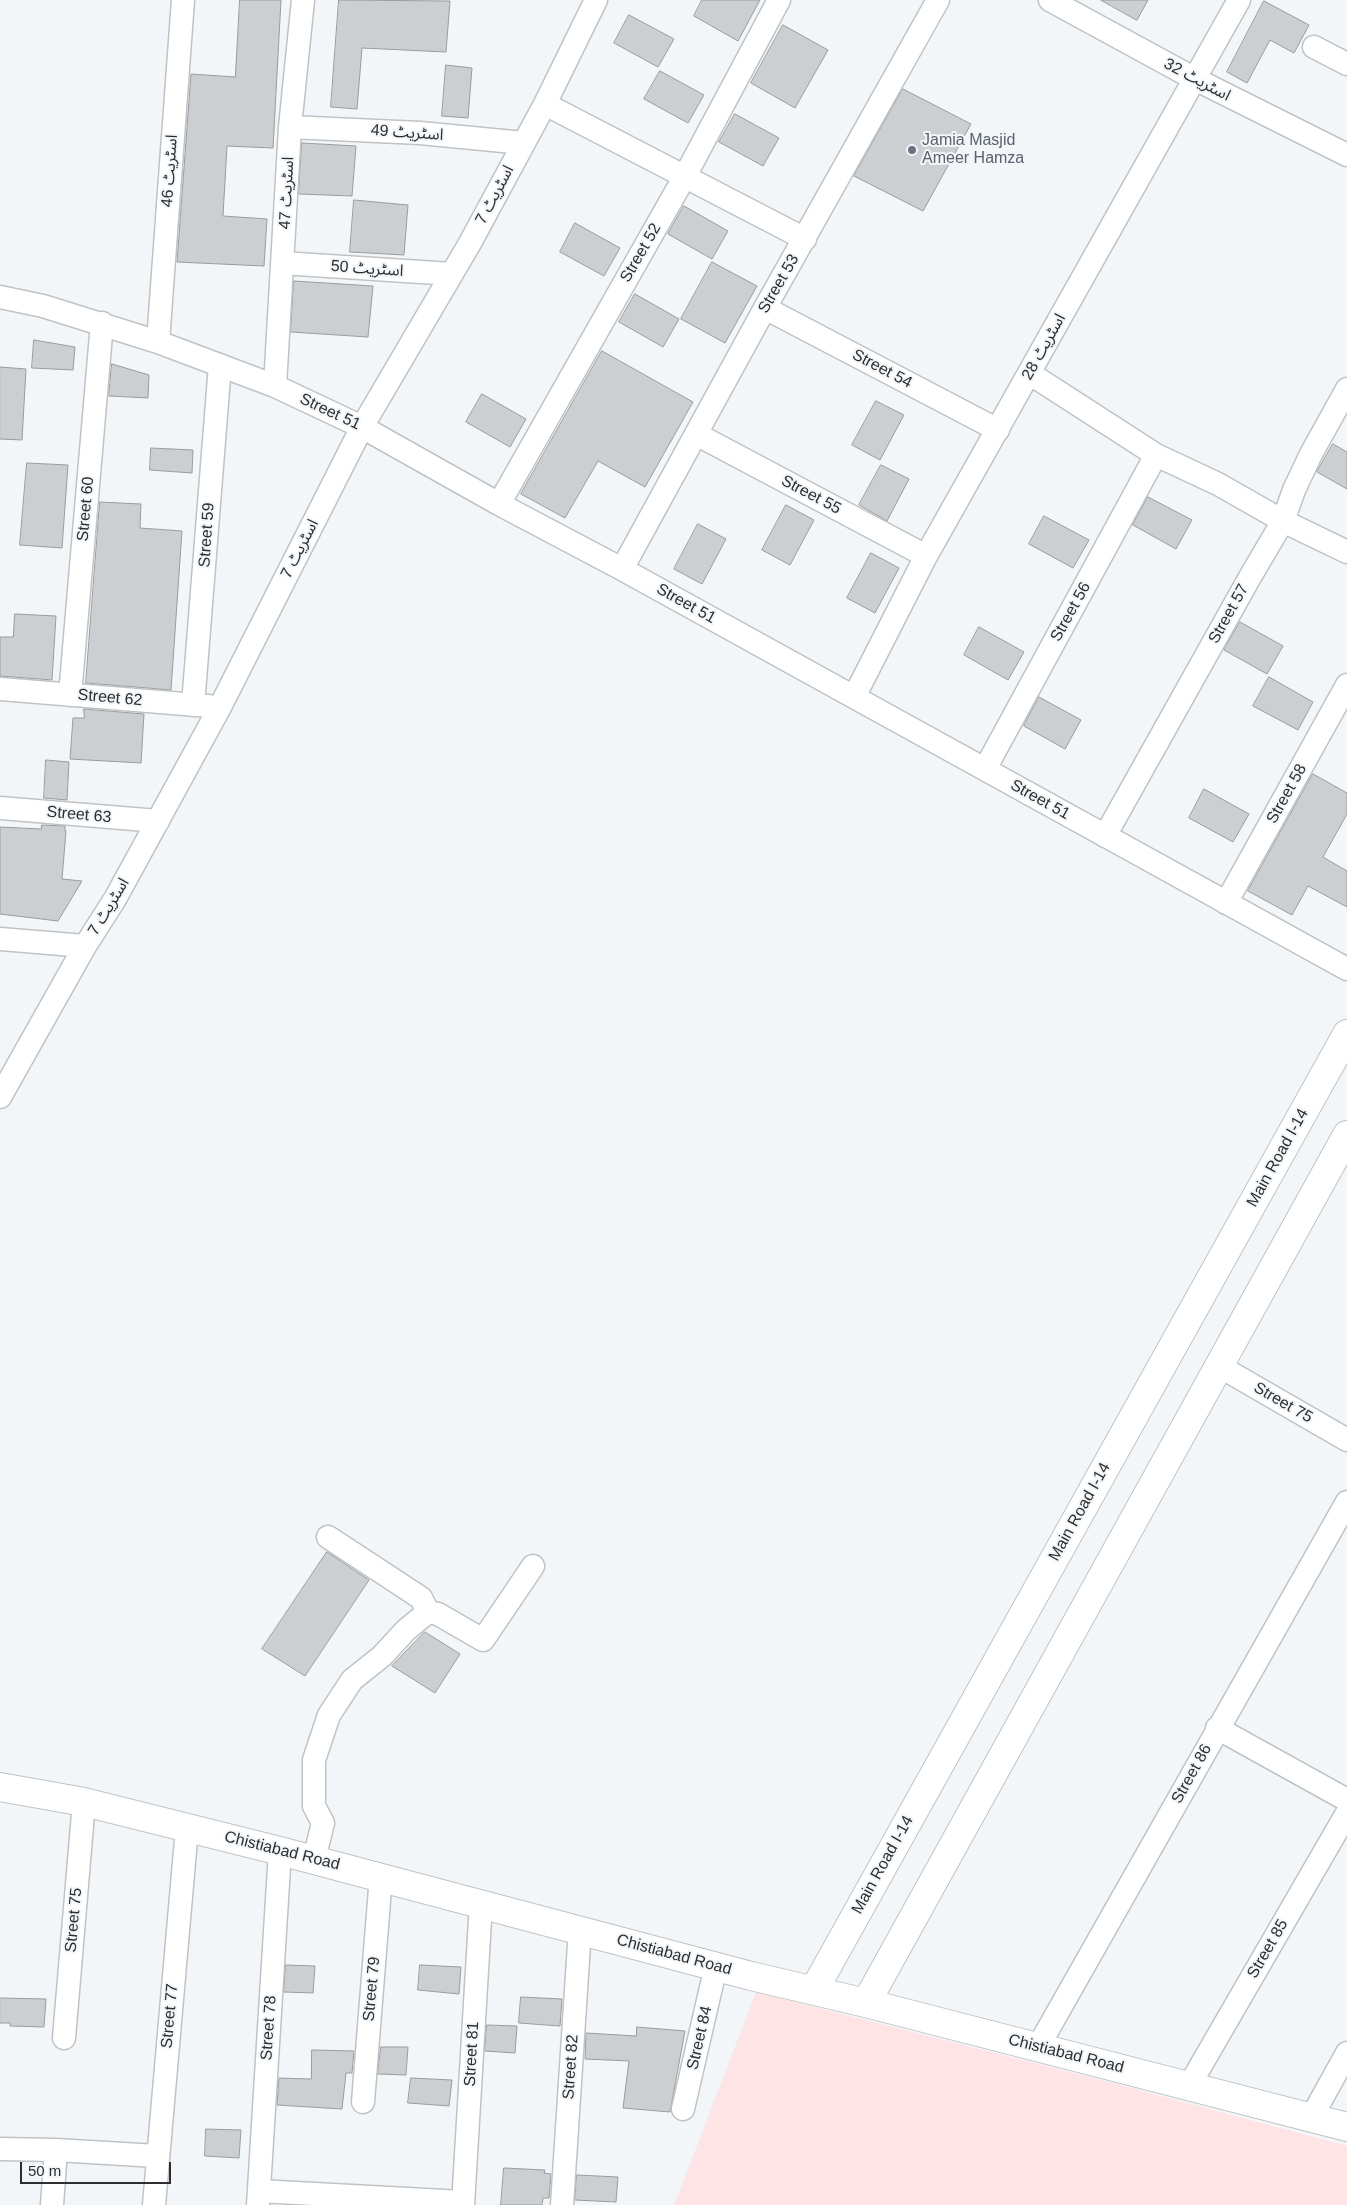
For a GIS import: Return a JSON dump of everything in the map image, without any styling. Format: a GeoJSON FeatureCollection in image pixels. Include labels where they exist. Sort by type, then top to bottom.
{"type":"FeatureCollection","features":[{"type":"Feature","properties":{"kind":"main road","name":"Main Road I-14"},"geometry":{"type":"LineString","coordinates":[[814,1990],[1347,1034]]}},
{"type":"Feature","properties":{"kind":"main road"},"geometry":{"type":"LineString","coordinates":[[866,2003],[1347,1136]]}},
{"type":"Feature","properties":{"kind":"main road","name":"Chistiabad Road"},"geometry":{"type":"LineString","coordinates":[[0,1787],[84,1802],[280,1850],[716,1966],[1347,2127]]}},
{"type":"Feature","properties":{"kind":"street","name":"اسٹریٹ 46"},"geometry":{"type":"LineString","coordinates":[[158,342],[183,0]]}},
{"type":"Feature","properties":{"kind":"street","name":"اسٹریٹ 47"},"geometry":{"type":"LineString","coordinates":[[275,386],[290,127],[303,0]]}},
{"type":"Feature","properties":{"kind":"street","name":"اسٹریٹ 7"},"geometry":{"type":"LineString","coordinates":[[2,1090],[85,946],[115,899],[158,821],[220,707],[362,427],[452,274],[524,143],[596,0]]}},
{"type":"Feature","properties":{"kind":"street","name":"Street 52"},"geometry":{"type":"LineString","coordinates":[[499,504],[685,176],[779,0]]}},
{"type":"Feature","properties":{"kind":"street","name":"Street 53"},"geometry":{"type":"LineString","coordinates":[[622,569],[765,308],[938,0]]}},
{"type":"Feature","properties":{"kind":"street","name":"اسٹریٹ 28"},"geometry":{"type":"LineString","coordinates":[[854,697],[926,556],[1239,0]]}},
{"type":"Feature","properties":{"kind":"street","name":"اسٹریٹ 32"},"geometry":{"type":"LineString","coordinates":[[1062,3],[1195,79],[1347,155]]}},
{"type":"Feature","properties":{"kind":"street"},"geometry":{"type":"LineString","coordinates":[[1314,47],[1347,64]]}},
{"type":"Feature","properties":{"kind":"street"},"geometry":{"type":"LineString","coordinates":[[545,104],[805,239]]}},
{"type":"Feature","properties":{"kind":"street","name":"اسٹریٹ 49"},"geometry":{"type":"LineString","coordinates":[[290,127],[420,133],[524,143]]}},
{"type":"Feature","properties":{"kind":"street","name":"اسٹریٹ 50"},"geometry":{"type":"LineString","coordinates":[[282,263],[452,274]]}},
{"type":"Feature","properties":{"kind":"street","name":"Street 51"},"geometry":{"type":"LineString","coordinates":[[0,297],[44,306],[158,342],[275,386],[362,427],[1347,969]]}},
{"type":"Feature","properties":{"kind":"street","name":"Street 54"},"geometry":{"type":"LineString","coordinates":[[765,308],[998,430]]}},
{"type":"Feature","properties":{"kind":"street","name":"Street 60"},"geometry":{"type":"LineString","coordinates":[[70,695],[102,324]]}},
{"type":"Feature","properties":{"kind":"street","name":"Street 59"},"geometry":{"type":"LineString","coordinates":[[193,705],[220,365]]}},
{"type":"Feature","properties":{"kind":"street"},"geometry":{"type":"LineString","coordinates":[[1029,373],[1156,455],[1218,484],[1283,521],[1347,552]]}},
{"type":"Feature","properties":{"kind":"street","name":"Street 57"},"geometry":{"type":"LineString","coordinates":[[1105,836],[1283,521],[1294,490],[1311,454],[1347,388]]}},
{"type":"Feature","properties":{"kind":"street","name":"Street 55"},"geometry":{"type":"LineString","coordinates":[[696,434],[926,556]]}},
{"type":"Feature","properties":{"kind":"street","name":"Street 56"},"geometry":{"type":"LineString","coordinates":[[985,769],[1156,455]]}},
{"type":"Feature","properties":{"kind":"street","name":"Street 58"},"geometry":{"type":"LineString","coordinates":[[1226,903],[1347,685]]}},
{"type":"Feature","properties":{"kind":"street","name":"Street 62"},"geometry":{"type":"LineString","coordinates":[[0,689],[220,707]]}},
{"type":"Feature","properties":{"kind":"street","name":"Street 63"},"geometry":{"type":"LineString","coordinates":[[0,808],[158,821]]}},
{"type":"Feature","properties":{"kind":"street"},"geometry":{"type":"LineString","coordinates":[[0,940],[85,946]]}},
{"type":"Feature","properties":{"kind":"street","name":"Street 75"},"geometry":{"type":"LineString","coordinates":[[1220,1366],[1347,1440]]}},
{"type":"Feature","properties":{"kind":"street","name":"Street 86"},"geometry":{"type":"LineString","coordinates":[[1038,2047],[1347,1502]]}},
{"type":"Feature","properties":{"kind":"street"},"geometry":{"type":"LineString","coordinates":[[328,1537],[421,1598],[428,1612]]}},
{"type":"Feature","properties":{"kind":"street"},"geometry":{"type":"LineString","coordinates":[[428,1612],[438,1614],[483,1640],[533,1566]]}},
{"type":"Feature","properties":{"kind":"street"},"geometry":{"type":"LineString","coordinates":[[314,1859],[323,1823],[314,1806],[314,1760],[329,1715],[352,1680],[382,1656],[406,1630],[428,1612]]}},
{"type":"Feature","properties":{"kind":"street"},"geometry":{"type":"LineString","coordinates":[[1218,1728],[1347,1800]]}},
{"type":"Feature","properties":{"kind":"street","name":"Street 75"},"geometry":{"type":"LineString","coordinates":[[64,2038],[84,1802]]}},
{"type":"Feature","properties":{"kind":"street","name":"Street 85"},"geometry":{"type":"LineString","coordinates":[[1189,2086],[1347,1813]]}},
{"type":"Feature","properties":{"kind":"street","name":"Street 77"},"geometry":{"type":"LineString","coordinates":[[154,2205],[187,1828]]}},
{"type":"Feature","properties":{"kind":"street","name":"Street 78"},"geometry":{"type":"LineString","coordinates":[[259,2198],[280,1850]]}},
{"type":"Feature","properties":{"kind":"street","name":"Street 79"},"geometry":{"type":"LineString","coordinates":[[363,2102],[381,1876]]}},
{"type":"Feature","properties":{"kind":"street","name":"Street 81"},"geometry":{"type":"LineString","coordinates":[[463,2203],[481,1903]]}},
{"type":"Feature","properties":{"kind":"street","name":"Street 82"},"geometry":{"type":"LineString","coordinates":[[562,2205],[580,1929]]}},
{"type":"Feature","properties":{"kind":"street","name":"Street 84"},"geometry":{"type":"LineString","coordinates":[[683,2109],[716,1966]]}},
{"type":"Feature","properties":{"kind":"street"},"geometry":{"type":"LineString","coordinates":[[1311,2118],[1347,2053]]}},
{"type":"Feature","properties":{"kind":"street"},"geometry":{"type":"LineString","coordinates":[[0,2149],[157,2156]]}},
{"type":"Feature","properties":{"kind":"street"},"geometry":{"type":"LineString","coordinates":[[52,2205],[56,2150]]}},
{"type":"Feature","properties":{"kind":"street"},"geometry":{"type":"LineString","coordinates":[[259,2198],[463,2203]]}},
{"type":"Feature","properties":{"kind":"shaded area"},"geometry":{"type":"Polygon","coordinates":[[[756,1992],[1120,2085],[1347,2146],[1347,2205],[674,2205],[756,1992]]]}},
{"type":"Feature","properties":{"kind":"building"},"geometry":{"type":"Polygon","coordinates":[[[240,0],[281,0],[273,148],[227,146],[223,216],[267,219],[264,266],[177,262],[191,74],[235,77],[240,0]]]}},
{"type":"Feature","properties":{"kind":"building"},"geometry":{"type":"Polygon","coordinates":[[[339,0],[450,1],[446,52],[362,48],[357,109],[331,107],[339,0]]]}},
{"type":"Feature","properties":{"kind":"building"},"geometry":{"type":"Polygon","coordinates":[[[702,0],[760,0],[738,41],[694,16],[702,0]]]}},
{"type":"Feature","properties":{"kind":"building"},"geometry":{"type":"Polygon","coordinates":[[[1101,0],[1148,0],[1137,20],[1101,0]]]}},
{"type":"Feature","properties":{"kind":"building"},"geometry":{"type":"Polygon","coordinates":[[[1264,1],[1309,25],[1294,53],[1270,40],[1247,83],[1227,72],[1264,1]]]}},
{"type":"Feature","properties":{"kind":"building"},"geometry":{"type":"Polygon","coordinates":[[[629,15],[674,39],[658,67],[614,43],[629,15]]]}},
{"type":"Feature","properties":{"kind":"building"},"geometry":{"type":"Polygon","coordinates":[[[783,25],[828,50],[795,108],[751,83],[783,25]]]}},
{"type":"Feature","properties":{"kind":"building"},"geometry":{"type":"Polygon","coordinates":[[[446,65],[472,68],[468,118],[442,116],[446,65]]]}},
{"type":"Feature","properties":{"kind":"building"},"geometry":{"type":"Polygon","coordinates":[[[660,71],[704,95],[688,123],[644,99],[660,71]]]}},
{"type":"Feature","properties":{"kind":"building","name":"Jamia Masjid Ameer Hamza"},"geometry":{"type":"Polygon","coordinates":[[[903,89],[971,124],[923,211],[854,176],[903,89]]]}},
{"type":"Feature","properties":{"kind":"building"},"geometry":{"type":"Polygon","coordinates":[[[735,114],[779,138],[763,166],[719,142],[735,114]]]}},
{"type":"Feature","properties":{"kind":"building"},"geometry":{"type":"Polygon","coordinates":[[[302,143],[356,146],[352,196],[299,194],[302,143]]]}},
{"type":"Feature","properties":{"kind":"building"},"geometry":{"type":"Polygon","coordinates":[[[354,200],[408,205],[404,255],[350,252],[354,200]]]}},
{"type":"Feature","properties":{"kind":"building"},"geometry":{"type":"Polygon","coordinates":[[[684,206],[728,231],[712,259],[668,234],[684,206]]]}},
{"type":"Feature","properties":{"kind":"building"},"geometry":{"type":"Polygon","coordinates":[[[575,223],[620,248],[604,276],[560,252],[575,223]]]}},
{"type":"Feature","properties":{"kind":"building"},"geometry":{"type":"Polygon","coordinates":[[[712,262],[757,286],[725,343],[681,319],[712,262]]]}},
{"type":"Feature","properties":{"kind":"building"},"geometry":{"type":"Polygon","coordinates":[[[294,281],[373,286],[368,337],[291,332],[294,281]]]}},
{"type":"Feature","properties":{"kind":"building"},"geometry":{"type":"Polygon","coordinates":[[[635,294],[679,319],[663,347],[619,322],[635,294]]]}},
{"type":"Feature","properties":{"kind":"building"},"geometry":{"type":"Polygon","coordinates":[[[34,340],[75,347],[73,370],[32,368],[34,340]]]}},
{"type":"Feature","properties":{"kind":"building"},"geometry":{"type":"Polygon","coordinates":[[[602,351],[693,402],[645,487],[598,461],[565,518],[521,494],[602,351]]]}},
{"type":"Feature","properties":{"kind":"building"},"geometry":{"type":"Polygon","coordinates":[[[112,364],[149,375],[148,398],[109,396],[112,364]]]}},
{"type":"Feature","properties":{"kind":"building"},"geometry":{"type":"Polygon","coordinates":[[[0,367],[26,369],[22,440],[0,439],[0,367]]]}},
{"type":"Feature","properties":{"kind":"building"},"geometry":{"type":"Polygon","coordinates":[[[482,394],[526,419],[510,447],[466,422],[482,394]]]}},
{"type":"Feature","properties":{"kind":"building"},"geometry":{"type":"Polygon","coordinates":[[[876,401],[904,415],[880,460],[852,445],[876,401]]]}},
{"type":"Feature","properties":{"kind":"building"},"geometry":{"type":"Polygon","coordinates":[[[1333,444],[1347,452],[1347,489],[1317,472],[1333,444]]]}},
{"type":"Feature","properties":{"kind":"building"},"geometry":{"type":"Polygon","coordinates":[[[151,448],[193,450],[192,473],[150,470],[151,448]]]}},
{"type":"Feature","properties":{"kind":"building"},"geometry":{"type":"Polygon","coordinates":[[[27,463],[68,465],[62,548],[20,545],[27,463]]]}},
{"type":"Feature","properties":{"kind":"building"},"geometry":{"type":"Polygon","coordinates":[[[881,465],[909,479],[887,521],[859,505],[881,465]]]}},
{"type":"Feature","properties":{"kind":"building"},"geometry":{"type":"Polygon","coordinates":[[[1148,497],[1192,520],[1176,549],[1133,525],[1148,497]]]}},
{"type":"Feature","properties":{"kind":"building"},"geometry":{"type":"Polygon","coordinates":[[[100,502],[141,504],[140,528],[182,531],[171,690],[86,683],[100,502]]]}},
{"type":"Feature","properties":{"kind":"building"},"geometry":{"type":"Polygon","coordinates":[[[786,505],[814,520],[790,565],[762,550],[786,505]]]}},
{"type":"Feature","properties":{"kind":"building"},"geometry":{"type":"Polygon","coordinates":[[[1044,516],[1089,540],[1073,568],[1029,544],[1044,516]]]}},
{"type":"Feature","properties":{"kind":"building"},"geometry":{"type":"Polygon","coordinates":[[[698,524],[726,539],[702,584],[674,569],[698,524]]]}},
{"type":"Feature","properties":{"kind":"building"},"geometry":{"type":"Polygon","coordinates":[[[871,553],[899,568],[875,613],[847,598],[871,553]]]}},
{"type":"Feature","properties":{"kind":"building"},"geometry":{"type":"Polygon","coordinates":[[[15,614],[56,616],[52,680],[0,676],[0,637],[13,637],[15,614]]]}},
{"type":"Feature","properties":{"kind":"building"},"geometry":{"type":"Polygon","coordinates":[[[1240,622],[1283,646],[1267,674],[1224,650],[1240,622]]]}},
{"type":"Feature","properties":{"kind":"building"},"geometry":{"type":"Polygon","coordinates":[[[979,627],[1024,652],[1008,680],[964,655],[979,627]]]}},
{"type":"Feature","properties":{"kind":"building"},"geometry":{"type":"Polygon","coordinates":[[[1269,677],[1313,702],[1298,730],[1253,706],[1269,677]]]}},
{"type":"Feature","properties":{"kind":"building"},"geometry":{"type":"Polygon","coordinates":[[[1039,697],[1081,720],[1065,749],[1024,726],[1039,697]]]}},
{"type":"Feature","properties":{"kind":"building"},"geometry":{"type":"Polygon","coordinates":[[[84,709],[144,714],[141,763],[70,759],[73,718],[84,718],[84,709]]]}},
{"type":"Feature","properties":{"kind":"building"},"geometry":{"type":"Polygon","coordinates":[[[46,760],[69,762],[67,800],[44,798],[46,760]]]}},
{"type":"Feature","properties":{"kind":"building"},"geometry":{"type":"Polygon","coordinates":[[[1313,774],[1347,793],[1347,814],[1323,857],[1347,871],[1347,907],[1308,886],[1292,915],[1248,891],[1313,774]]]}},
{"type":"Feature","properties":{"kind":"building"},"geometry":{"type":"Polygon","coordinates":[[[1204,789],[1249,814],[1233,842],[1189,818],[1204,789]]]}},
{"type":"Feature","properties":{"kind":"building"},"geometry":{"type":"Polygon","coordinates":[[[42,825],[65,826],[62,879],[82,881],[58,921],[0,914],[0,827],[41,829],[42,825]]]}},
{"type":"Feature","properties":{"kind":"building"},"geometry":{"type":"Polygon","coordinates":[[[327,1552],[369,1580],[305,1676],[262,1649],[327,1552]]]}},
{"type":"Feature","properties":{"kind":"building"},"geometry":{"type":"Polygon","coordinates":[[[425,1632],[460,1654],[435,1693],[392,1666],[425,1632]]]}},
{"type":"Feature","properties":{"kind":"building"},"geometry":{"type":"Polygon","coordinates":[[[286,1965],[315,1966],[313,1993],[284,1992],[286,1965]]]}},
{"type":"Feature","properties":{"kind":"building"},"geometry":{"type":"Polygon","coordinates":[[[420,1965],[461,1967],[459,1994],[418,1990],[420,1965]]]}},
{"type":"Feature","properties":{"kind":"building"},"geometry":{"type":"Polygon","coordinates":[[[521,1997],[562,1999],[560,2026],[519,2023],[521,1997]]]}},
{"type":"Feature","properties":{"kind":"building"},"geometry":{"type":"Polygon","coordinates":[[[0,1998],[46,1999],[44,2027],[10,2026],[10,2023],[0,2023],[0,1998]]]}},
{"type":"Feature","properties":{"kind":"building"},"geometry":{"type":"Polygon","coordinates":[[[487,2025],[517,2026],[515,2053],[485,2051],[487,2025]]]}},
{"type":"Feature","properties":{"kind":"building"},"geometry":{"type":"Polygon","coordinates":[[[637,2027],[685,2031],[670,2112],[623,2108],[629,2061],[585,2059],[586,2033],[636,2036],[637,2027]]]}},
{"type":"Feature","properties":{"kind":"building"},"geometry":{"type":"Polygon","coordinates":[[[381,2047],[408,2047],[406,2075],[378,2074],[381,2047]]]}},
{"type":"Feature","properties":{"kind":"building"},"geometry":{"type":"Polygon","coordinates":[[[312,2050],[354,2051],[352,2073],[346,2073],[342,2109],[277,2105],[279,2078],[311,2079],[312,2050]]]}},
{"type":"Feature","properties":{"kind":"building"},"geometry":{"type":"Polygon","coordinates":[[[411,2078],[452,2080],[449,2106],[408,2103],[411,2078]]]}},
{"type":"Feature","properties":{"kind":"building"},"geometry":{"type":"Polygon","coordinates":[[[206,2129],[241,2130],[239,2158],[205,2156],[206,2129]]]}},
{"type":"Feature","properties":{"kind":"building"},"geometry":{"type":"Polygon","coordinates":[[[504,2168],[545,2170],[544,2173],[551,2174],[549,2198],[543,2198],[542,2205],[501,2205],[504,2168]]]}},
{"type":"Feature","properties":{"kind":"building"},"geometry":{"type":"Polygon","coordinates":[[[577,2175],[618,2177],[616,2202],[575,2200],[577,2175]]]}},
{"type":"Feature","properties":{"kind":"place","name":"Jamia Masjid Ameer Hamza"},"geometry":{"type":"Point","coordinates":[912,150]}}]}
